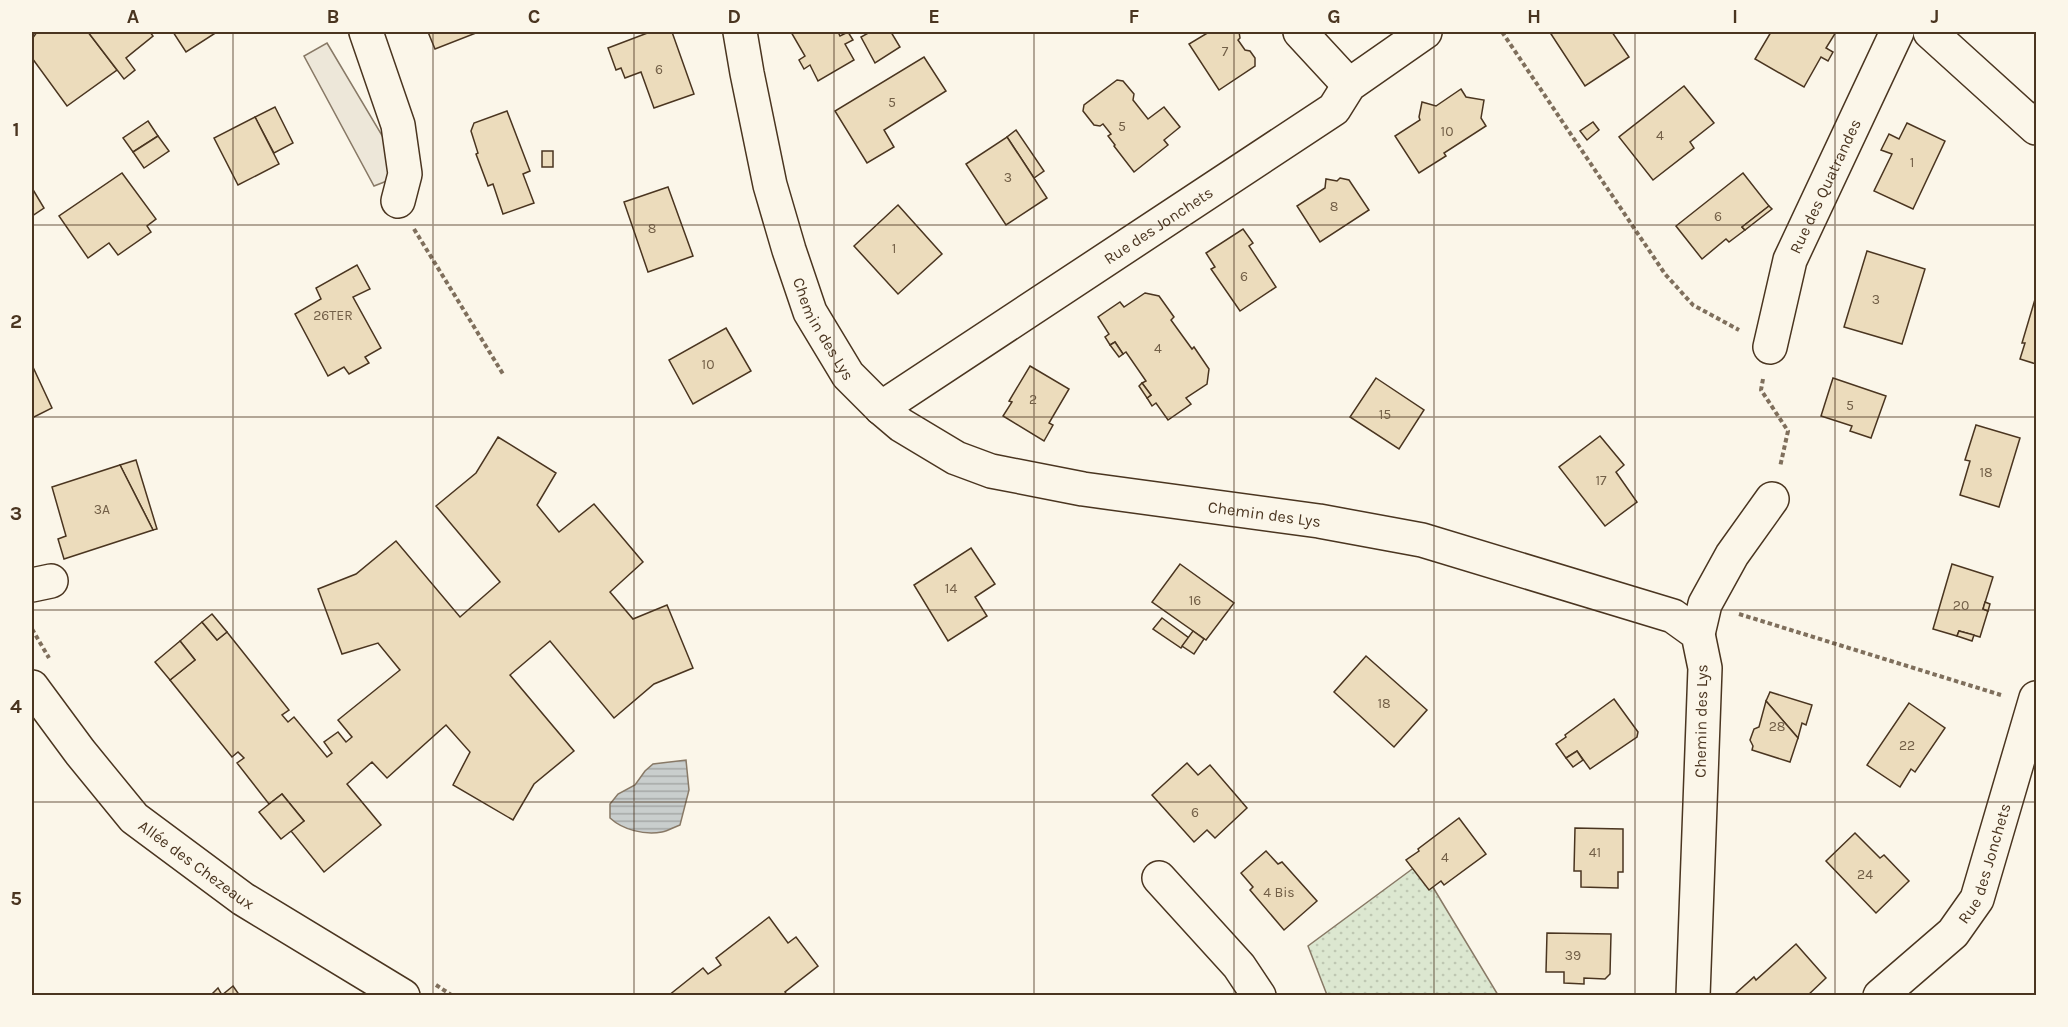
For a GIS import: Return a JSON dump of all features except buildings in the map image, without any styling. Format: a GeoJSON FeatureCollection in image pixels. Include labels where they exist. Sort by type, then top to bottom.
{"type":"FeatureCollection","features":[{"type":"Feature","properties":{"kind":"street"},"geometry":{"type":"LineString","coordinates":[[366,32],[398,125],[405,174],[398,201]]}},
{"type":"Feature","properties":{"kind":"street","name":"Chemin des Lys"},"geometry":{"type":"LineString","coordinates":[[740,32],[770,184],[810,312],[848,375],[901,425],[956,459],[991,471],[1083,489],[1319,521],[1422,540],[1673,616],[1701,619],[1705,669],[1693,996]]}},
{"type":"Feature","properties":{"kind":"street"},"geometry":{"type":"LineString","coordinates":[[1300,32],[1349,85]]}},
{"type":"Feature","properties":{"kind":"street","name":"Rue des Jonchets"},"geometry":{"type":"LineString","coordinates":[[881,408],[1334,109],[1349,85],[1425,32]]}},
{"type":"Feature","properties":{"kind":"street","name":"Rue des Quatrandes"},"geometry":{"type":"LineString","coordinates":[[1770,347],[1790,260],[1897,32]]}},
{"type":"Feature","properties":{"kind":"street"},"geometry":{"type":"LineString","coordinates":[[1929,32],[2037,128]]}},
{"type":"Feature","properties":{"kind":"street"},"geometry":{"type":"LineString","coordinates":[[1701,619],[1732,555],[1772,498]]}},
{"type":"Feature","properties":{"kind":"street","name":"Allée des Chezeaux"},"geometry":{"type":"LineString","coordinates":[[43,676],[80,752],[134,818],[243,899],[403,996]]}},
{"type":"Feature","properties":{"kind":"street","name":"Rue des Jonchets"},"geometry":{"type":"LineString","coordinates":[[1880,996],[1953,933],[1977,899],[2035,702]]}},
{"type":"Feature","properties":{"kind":"street"},"geometry":{"type":"LineString","coordinates":[[1160,878],[1239,966],[1258,996]]}},
{"type":"Feature","properties":{"kind":"path"},"geometry":{"type":"LineString","coordinates":[[1503,32],[1665,274],[1693,305],[1770,347],[1761,390],[1788,430],[1772,498]]}},
{"type":"Feature","properties":{"kind":"path"},"geometry":{"type":"LineString","coordinates":[[398,201],[503,374]]}},
{"type":"Feature","properties":{"kind":"path"},"geometry":{"type":"LineString","coordinates":[[1701,619],[2035,702]]}},
{"type":"Feature","properties":{"kind":"path"},"geometry":{"type":"LineString","coordinates":[[32,629],[43,676]]}},
{"type":"Feature","properties":{"kind":"path"},"geometry":{"type":"LineString","coordinates":[[433,983],[453,996]]}},
{"type":"Feature","properties":{"kind":"green space"},"geometry":{"type":"Polygon","coordinates":[[[1419,864],[1498,995],[1327,995],[1308,946],[1419,864]]]}},
{"type":"Feature","properties":{"kind":"shaded area"},"geometry":{"type":"Polygon","coordinates":[[[327,43],[405,174],[374,186],[304,56],[327,43]]]}},
{"type":"Feature","properties":{"kind":"shaded area"},"geometry":{"type":"Polygon","coordinates":[[[686,760],[689,790],[680,825],[664,831],[648,833],[634,831],[610,818],[610,804],[618,794],[635,785],[653,764],[686,760]]]}}]}
